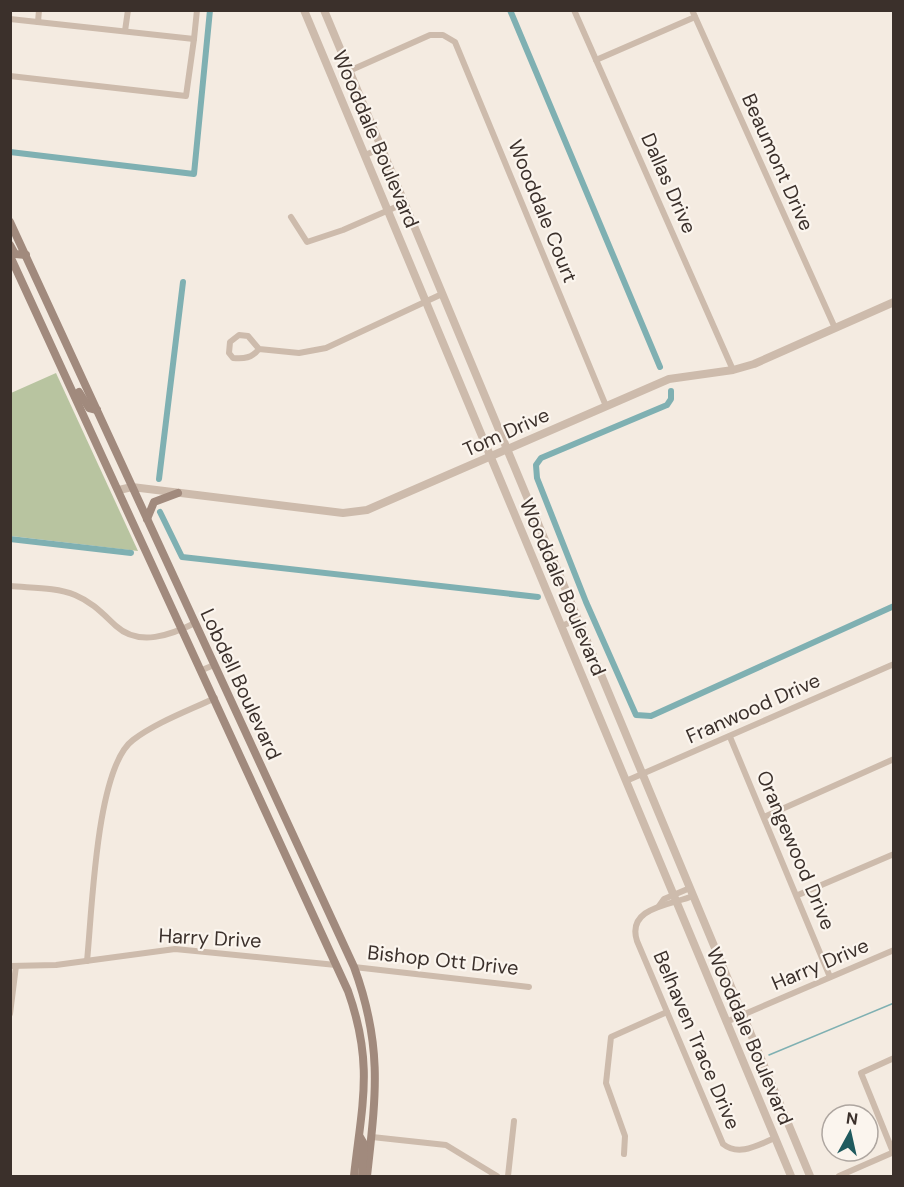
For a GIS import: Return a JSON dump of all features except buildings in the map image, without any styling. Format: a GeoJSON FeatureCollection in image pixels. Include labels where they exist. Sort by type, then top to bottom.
{"type":"FeatureCollection","features":[{"type":"Feature","properties":{"kind":"main road","name":"Lobdell Boulevard"},"geometry":{"type":"LineString","coordinates":[[10,222],[354,967],[365,998],[377,1065],[367,1176]]}},
{"type":"Feature","properties":{"kind":"main road"},"geometry":{"type":"LineString","coordinates":[[10,245],[15,254],[26,255]]}},
{"type":"Feature","properties":{"kind":"main road","name":"Lobdell Boulevard"},"geometry":{"type":"LineString","coordinates":[[10,256],[202,670],[353,1006],[364,1053],[364,1100],[354,1176]]}},
{"type":"Feature","properties":{"kind":"main road"},"geometry":{"type":"LineString","coordinates":[[56,355],[69,349]]}},
{"type":"Feature","properties":{"kind":"main road"},"geometry":{"type":"LineString","coordinates":[[69,382],[75,386],[89,408],[97,410]]}},
{"type":"Feature","properties":{"kind":"main road"},"geometry":{"type":"LineString","coordinates":[[147,520],[154,502],[178,493]]}},
{"type":"Feature","properties":{"kind":"main road"},"geometry":{"type":"LineString","coordinates":[[282,845],[294,839]]}},
{"type":"Feature","properties":{"kind":"main road"},"geometry":{"type":"LineString","coordinates":[[336,964],[354,967]]}},
{"type":"Feature","properties":{"kind":"main road"},"geometry":{"type":"LineString","coordinates":[[359,1136],[372,1137]]}},
{"type":"Feature","properties":{"kind":"main road"},"geometry":{"type":"LineString","coordinates":[[359,1136],[364,1144],[362,1176]]}},
{"type":"Feature","properties":{"kind":"street"},"geometry":{"type":"LineString","coordinates":[[38,22],[39,10]]}},
{"type":"Feature","properties":{"kind":"street"},"geometry":{"type":"LineString","coordinates":[[125,31],[128,10]]}},
{"type":"Feature","properties":{"kind":"street"},"geometry":{"type":"LineString","coordinates":[[10,76],[186,96],[197,10]]}},
{"type":"Feature","properties":{"kind":"street","name":"Wooddale Boulevard"},"geometry":{"type":"LineString","coordinates":[[304,10],[791,1176]]}},
{"type":"Feature","properties":{"kind":"street","name":"Wooddale Boulevard"},"geometry":{"type":"LineString","coordinates":[[324,10],[810,1176]]}},
{"type":"Feature","properties":{"kind":"street","name":"Dallas Drive"},"geometry":{"type":"LineString","coordinates":[[574,10],[733,370]]}},
{"type":"Feature","properties":{"kind":"street"},"geometry":{"type":"LineString","coordinates":[[596,60],[693,14]]}},
{"type":"Feature","properties":{"kind":"street","name":"Beaumont Drive"},"geometry":{"type":"LineString","coordinates":[[693,14],[835,328]]}},
{"type":"Feature","properties":{"kind":"street"},"geometry":{"type":"LineString","coordinates":[[10,19],[194,39]]}},
{"type":"Feature","properties":{"kind":"street","name":"Wooddale Court"},"geometry":{"type":"LineString","coordinates":[[350,70],[430,35],[443,35],[455,42],[606,406]]}},
{"type":"Feature","properties":{"kind":"street"},"geometry":{"type":"LineString","coordinates":[[365,155],[382,148]]}},
{"type":"Feature","properties":{"kind":"street"},"geometry":{"type":"LineString","coordinates":[[291,217],[307,242],[405,203]]}},
{"type":"Feature","properties":{"kind":"street"},"geometry":{"type":"LineString","coordinates":[[259,349],[254,356],[240,359],[233,358],[229,348],[230,342],[239,335],[249,336],[259,349],[299,353],[326,348],[442,294]]}},
{"type":"Feature","properties":{"kind":"street","name":"Tom Drive"},"geometry":{"type":"LineString","coordinates":[[119,490],[132,487],[343,513],[367,510],[669,379],[696,373],[733,370],[754,363],[894,302]]}},
{"type":"Feature","properties":{"kind":"street"},"geometry":{"type":"LineString","coordinates":[[10,586],[74,594],[89,602],[119,629],[132,635],[151,638],[171,634],[195,623]]}},
{"type":"Feature","properties":{"kind":"street"},"geometry":{"type":"LineString","coordinates":[[561,626],[577,620]]}},
{"type":"Feature","properties":{"kind":"street","name":"Franwood Drive"},"geometry":{"type":"LineString","coordinates":[[626,781],[894,664]]}},
{"type":"Feature","properties":{"kind":"street"},"geometry":{"type":"LineString","coordinates":[[202,670],[214,665]]}},
{"type":"Feature","properties":{"kind":"street"},"geometry":{"type":"LineString","coordinates":[[87,961],[107,786],[118,756],[141,735],[215,699]]}},
{"type":"Feature","properties":{"kind":"street","name":"Orangewood Drive"},"geometry":{"type":"LineString","coordinates":[[730,736],[798,895],[830,977]]}},
{"type":"Feature","properties":{"kind":"street"},"geometry":{"type":"LineString","coordinates":[[764,817],[894,759]]}},
{"type":"Feature","properties":{"kind":"street"},"geometry":{"type":"LineString","coordinates":[[798,895],[894,854]]}},
{"type":"Feature","properties":{"kind":"street","name":"Belhaven Trace Drive"},"geometry":{"type":"LineString","coordinates":[[691,892],[639,917],[635,933],[723,1144],[731,1149],[742,1150],[775,1138]]}},
{"type":"Feature","properties":{"kind":"street","name":"Harry Drive"},"geometry":{"type":"LineString","coordinates":[[13,966],[87,961],[151,951],[186,950],[336,964]]}},
{"type":"Feature","properties":{"kind":"street","name":"Harry Drive"},"geometry":{"type":"LineString","coordinates":[[726,1022],[894,950]]}},
{"type":"Feature","properties":{"kind":"street"},"geometry":{"type":"LineString","coordinates":[[10,1014],[13,966]]}},
{"type":"Feature","properties":{"kind":"street","name":"Bishop Ott Drive"},"geometry":{"type":"LineString","coordinates":[[354,967],[529,987]]}},
{"type":"Feature","properties":{"kind":"street"},"geometry":{"type":"LineString","coordinates":[[624,1154],[626,1138],[606,1083],[611,1037],[667,1012]]}},
{"type":"Feature","properties":{"kind":"street"},"geometry":{"type":"LineString","coordinates":[[839,1176],[893,1152],[861,1073],[894,1058]]}},
{"type":"Feature","properties":{"kind":"street"},"geometry":{"type":"LineString","coordinates":[[508,1176],[514,1121]]}},
{"type":"Feature","properties":{"kind":"street"},"geometry":{"type":"LineString","coordinates":[[372,1137],[446,1145],[497,1176]]}},
{"type":"Feature","properties":{"kind":"green space"},"geometry":{"type":"Polygon","coordinates":[[[56,373],[138,551],[11,536],[11,393],[56,373]]]}},
{"type":"Feature","properties":{"kind":"waterway"},"geometry":{"type":"LineString","coordinates":[[10,152],[194,174],[210,10]]}},
{"type":"Feature","properties":{"kind":"waterway"},"geometry":{"type":"LineString","coordinates":[[510,10],[660,367]]}},
{"type":"Feature","properties":{"kind":"waterway"},"geometry":{"type":"LineString","coordinates":[[159,479],[183,282]]}},
{"type":"Feature","properties":{"kind":"waterway"},"geometry":{"type":"LineString","coordinates":[[671,391],[671,399],[667,405],[541,458],[536,465],[537,478],[586,602],[636,715],[651,716],[894,606]]}},
{"type":"Feature","properties":{"kind":"waterway"},"geometry":{"type":"LineString","coordinates":[[160,512],[182,557],[538,597]]}},
{"type":"Feature","properties":{"kind":"waterway"},"geometry":{"type":"LineString","coordinates":[[10,539],[131,553]]}},
{"type":"Feature","properties":{"kind":"waterway"},"geometry":{"type":"LineString","coordinates":[[769,1055],[894,1003]]}}]}
